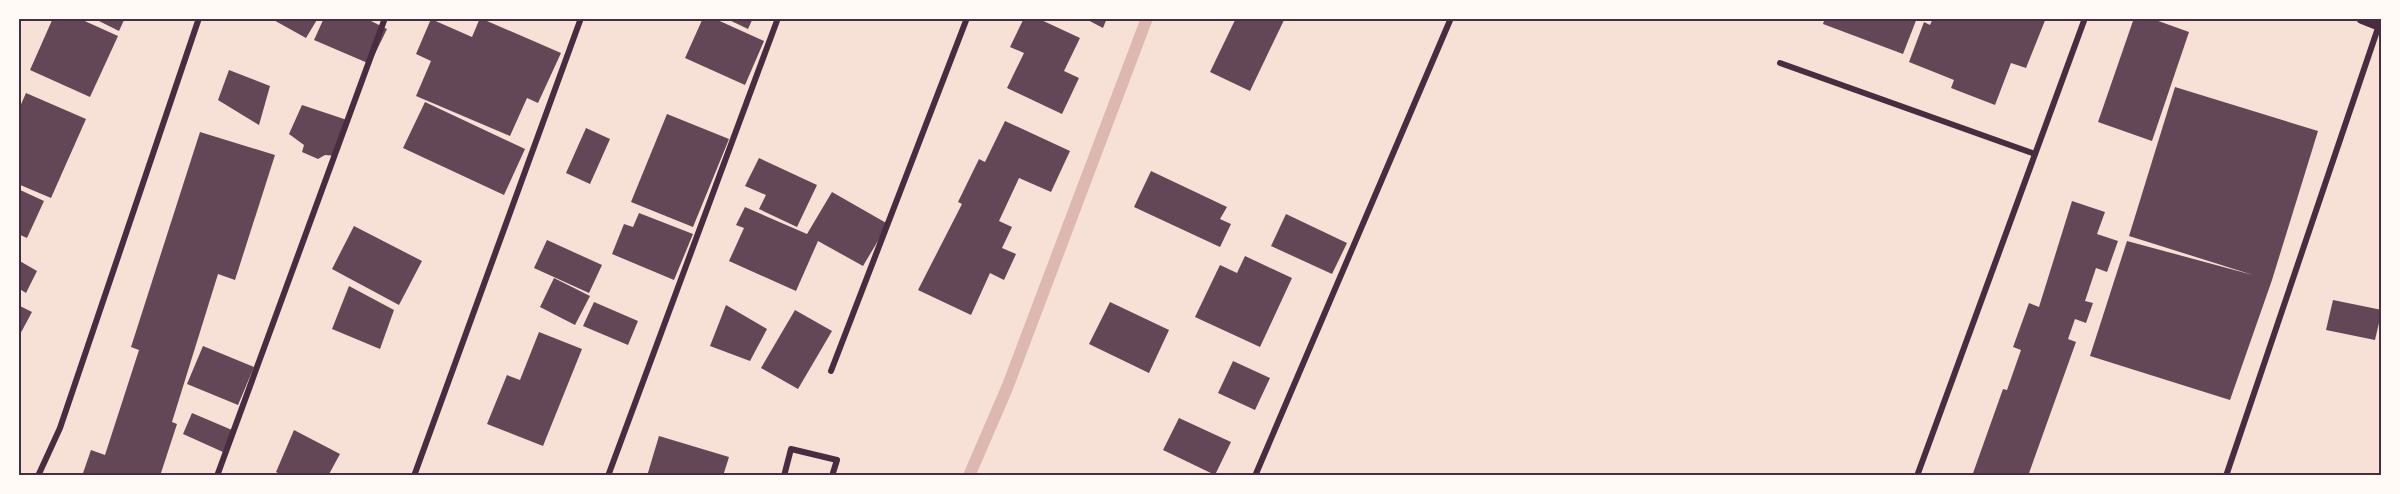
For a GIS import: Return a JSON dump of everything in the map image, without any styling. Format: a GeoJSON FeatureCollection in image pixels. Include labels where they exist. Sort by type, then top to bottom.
{"type":"FeatureCollection","features":[{"type":"Feature","properties":{"kind":"main road"},"geometry":{"type":"LineString","coordinates":[[2362,18],[2380,26]]}},
{"type":"Feature","properties":{"kind":"street"},"geometry":{"type":"LineString","coordinates":[[39,476],[60,428],[199,18]]}},
{"type":"Feature","properties":{"kind":"street"},"geometry":{"type":"LineString","coordinates":[[217,476],[385,18]]}},
{"type":"Feature","properties":{"kind":"street"},"geometry":{"type":"LineString","coordinates":[[414,476],[581,18]]}},
{"type":"Feature","properties":{"kind":"street"},"geometry":{"type":"LineString","coordinates":[[608,476],[778,18]]}},
{"type":"Feature","properties":{"kind":"street"},"geometry":{"type":"LineString","coordinates":[[831,371],[968,18]]}},
{"type":"Feature","properties":{"kind":"street"},"geometry":{"type":"LineString","coordinates":[[1255,476],[1450,18]]}},
{"type":"Feature","properties":{"kind":"street"},"geometry":{"type":"LineString","coordinates":[[1917,476],[2085,18]]}},
{"type":"Feature","properties":{"kind":"street"},"geometry":{"type":"LineString","coordinates":[[2226,476],[2380,26]]}},
{"type":"Feature","properties":{"kind":"street"},"geometry":{"type":"LineString","coordinates":[[1780,63],[2035,154]]}},
{"type":"Feature","properties":{"kind":"street"},"geometry":{"type":"LineString","coordinates":[[784,476],[791,449],[837,460],[832,476]]}},
{"type":"Feature","properties":{"kind":"building"},"geometry":{"type":"Polygon","coordinates":[[[53,18],[78,18],[118,36],[90,97],[30,70],[53,18]]]}},
{"type":"Feature","properties":{"kind":"building"},"geometry":{"type":"Polygon","coordinates":[[[93,18],[125,18],[119,31],[93,18]]]}},
{"type":"Feature","properties":{"kind":"building"},"geometry":{"type":"Polygon","coordinates":[[[270,18],[318,18],[306,38],[270,18]]]}},
{"type":"Feature","properties":{"kind":"building"},"geometry":{"type":"Polygon","coordinates":[[[324,18],[365,18],[387,29],[370,64],[314,40],[324,18]]]}},
{"type":"Feature","properties":{"kind":"building"},"geometry":{"type":"Polygon","coordinates":[[[480,18],[561,53],[538,103],[527,98],[510,136],[416,96],[431,61],[416,54],[431,19],[472,37],[480,18]]]}},
{"type":"Feature","properties":{"kind":"building"},"geometry":{"type":"Polygon","coordinates":[[[703,18],[713,18],[764,41],[745,85],[685,58],[703,18]]]}},
{"type":"Feature","properties":{"kind":"building"},"geometry":{"type":"Polygon","coordinates":[[[725,18],[753,18],[748,29],[725,18]]]}},
{"type":"Feature","properties":{"kind":"building"},"geometry":{"type":"Polygon","coordinates":[[[1024,18],[1037,18],[1080,38],[1064,71],[1079,78],[1062,114],[1007,88],[1024,53],[1010,47],[1024,18]]]}},
{"type":"Feature","properties":{"kind":"building"},"geometry":{"type":"Polygon","coordinates":[[[1084,18],[1107,18],[1103,28],[1084,18]]]}},
{"type":"Feature","properties":{"kind":"building"},"geometry":{"type":"Polygon","coordinates":[[[1236,18],[1285,18],[1250,91],[1210,72],[1236,18]]]}},
{"type":"Feature","properties":{"kind":"building"},"geometry":{"type":"Polygon","coordinates":[[[1825,18],[1917,18],[1903,54],[1823,24],[1825,18]]]}},
{"type":"Feature","properties":{"kind":"building"},"geometry":{"type":"Polygon","coordinates":[[[1933,18],[2046,18],[2026,68],[2011,63],[1995,105],[1951,88],[1954,80],[1909,62],[1924,22],[1930,25],[1933,18]]]}},
{"type":"Feature","properties":{"kind":"building"},"geometry":{"type":"Polygon","coordinates":[[[2134,18],[2150,18],[2189,32],[2152,141],[2098,122],[2134,18]]]}},
{"type":"Feature","properties":{"kind":"building"},"geometry":{"type":"Polygon","coordinates":[[[229,70],[270,86],[259,125],[218,100],[229,70]]]}},
{"type":"Feature","properties":{"kind":"building"},"geometry":{"type":"Polygon","coordinates":[[[2175,87],[2318,131],[2272,280],[2230,400],[2090,356],[2127,241],[2253,275],[2129,236],[2175,87]]]}},
{"type":"Feature","properties":{"kind":"building"},"geometry":{"type":"Polygon","coordinates":[[[26,93],[86,119],[51,198],[18,184],[18,111],[26,93]]]}},
{"type":"Feature","properties":{"kind":"building"},"geometry":{"type":"Polygon","coordinates":[[[425,102],[525,149],[504,195],[403,148],[425,102]]]}},
{"type":"Feature","properties":{"kind":"building"},"geometry":{"type":"Polygon","coordinates":[[[302,105],[350,121],[336,156],[325,155],[318,159],[302,152],[304,145],[289,134],[302,105]]]}},
{"type":"Feature","properties":{"kind":"building"},"geometry":{"type":"Polygon","coordinates":[[[667,114],[729,139],[693,227],[631,202],[667,114]]]}},
{"type":"Feature","properties":{"kind":"building"},"geometry":{"type":"Polygon","coordinates":[[[1005,121],[1070,151],[1051,192],[1019,178],[999,221],[1012,227],[1002,248],[1016,254],[1004,280],[990,273],[971,315],[918,290],[962,204],[958,202],[979,159],[985,162],[1005,121]]]}},
{"type":"Feature","properties":{"kind":"building"},"geometry":{"type":"Polygon","coordinates":[[[586,128],[610,139],[590,184],[566,173],[586,128]]]}},
{"type":"Feature","properties":{"kind":"building"},"geometry":{"type":"Polygon","coordinates":[[[200,132],[275,155],[235,280],[218,274],[172,422],[177,424],[160,476],[82,476],[91,450],[105,455],[139,350],[131,347],[200,132]]]}},
{"type":"Feature","properties":{"kind":"building"},"geometry":{"type":"Polygon","coordinates":[[[759,158],[817,185],[797,227],[759,209],[766,195],[745,186],[759,158]]]}},
{"type":"Feature","properties":{"kind":"building"},"geometry":{"type":"Polygon","coordinates":[[[1151,171],[1227,207],[1220,219],[1231,224],[1220,247],[1134,207],[1151,171]]]}},
{"type":"Feature","properties":{"kind":"building"},"geometry":{"type":"Polygon","coordinates":[[[18,189],[44,201],[27,238],[18,234],[18,189]]]}},
{"type":"Feature","properties":{"kind":"building"},"geometry":{"type":"Polygon","coordinates":[[[832,192],[888,224],[863,266],[818,241],[796,291],[729,261],[744,228],[736,225],[745,207],[807,234],[832,192]]]}},
{"type":"Feature","properties":{"kind":"building"},"geometry":{"type":"Polygon","coordinates":[[[2072,201],[2105,212],[2097,234],[2118,241],[2107,272],[2096,268],[2085,301],[2093,303],[2086,323],[2075,319],[2068,339],[2076,342],[2028,476],[1972,476],[2003,389],[2007,390],[2021,350],[2013,347],[2029,303],[2039,307],[2072,201]]]}},
{"type":"Feature","properties":{"kind":"building"},"geometry":{"type":"Polygon","coordinates":[[[639,213],[693,234],[674,280],[612,254],[624,224],[633,227],[639,213]]]}},
{"type":"Feature","properties":{"kind":"building"},"geometry":{"type":"Polygon","coordinates":[[[1286,214],[1347,243],[1332,274],[1271,246],[1286,214]]]}},
{"type":"Feature","properties":{"kind":"building"},"geometry":{"type":"Polygon","coordinates":[[[354,226],[422,261],[399,305],[332,269],[354,226]]]}},
{"type":"Feature","properties":{"kind":"building"},"geometry":{"type":"Polygon","coordinates":[[[547,240],[602,265],[589,293],[534,268],[547,240]]]}},
{"type":"Feature","properties":{"kind":"building"},"geometry":{"type":"Polygon","coordinates":[[[1245,256],[1292,278],[1260,347],[1195,317],[1220,265],[1237,273],[1245,256]]]}},
{"type":"Feature","properties":{"kind":"building"},"geometry":{"type":"Polygon","coordinates":[[[18,260],[37,271],[26,293],[18,288],[18,260]]]}},
{"type":"Feature","properties":{"kind":"building"},"geometry":{"type":"Polygon","coordinates":[[[554,278],[590,296],[575,325],[540,307],[554,278]]]}},
{"type":"Feature","properties":{"kind":"building"},"geometry":{"type":"Polygon","coordinates":[[[349,286],[394,310],[380,349],[332,329],[349,286]]]}},
{"type":"Feature","properties":{"kind":"building"},"geometry":{"type":"Polygon","coordinates":[[[2333,300],[2382,310],[2375,340],[2326,330],[2333,300]]]}},
{"type":"Feature","properties":{"kind":"building"},"geometry":{"type":"Polygon","coordinates":[[[594,302],[638,321],[628,345],[583,326],[594,302]]]}},
{"type":"Feature","properties":{"kind":"building"},"geometry":{"type":"Polygon","coordinates":[[[1110,302],[1169,330],[1149,373],[1089,344],[1110,302]]]}},
{"type":"Feature","properties":{"kind":"building"},"geometry":{"type":"Polygon","coordinates":[[[18,305],[32,312],[18,338],[18,305]]]}},
{"type":"Feature","properties":{"kind":"building"},"geometry":{"type":"Polygon","coordinates":[[[726,305],[767,329],[750,361],[710,346],[726,305]]]}},
{"type":"Feature","properties":{"kind":"building"},"geometry":{"type":"Polygon","coordinates":[[[795,310],[832,331],[798,389],[761,368],[795,310]]]}},
{"type":"Feature","properties":{"kind":"building"},"geometry":{"type":"Polygon","coordinates":[[[539,332],[582,349],[543,446],[487,424],[507,375],[520,380],[539,332]]]}},
{"type":"Feature","properties":{"kind":"building"},"geometry":{"type":"Polygon","coordinates":[[[203,346],[254,367],[238,405],[187,384],[203,346]]]}},
{"type":"Feature","properties":{"kind":"building"},"geometry":{"type":"Polygon","coordinates":[[[1233,361],[1270,378],[1255,410],[1218,393],[1233,361]]]}},
{"type":"Feature","properties":{"kind":"building"},"geometry":{"type":"Polygon","coordinates":[[[192,413],[232,430],[223,452],[183,434],[192,413]]]}},
{"type":"Feature","properties":{"kind":"building"},"geometry":{"type":"Polygon","coordinates":[[[1179,418],[1231,442],[1215,475],[1163,450],[1179,418]]]}},
{"type":"Feature","properties":{"kind":"building"},"geometry":{"type":"Polygon","coordinates":[[[294,430],[340,454],[328,476],[284,476],[276,472],[294,430]]]}},
{"type":"Feature","properties":{"kind":"building"},"geometry":{"type":"Polygon","coordinates":[[[659,436],[729,457],[723,476],[647,476],[659,436]]]}},
{"type":"Feature","properties":{"kind":"waterway"},"geometry":{"type":"LineString","coordinates":[[969,476],[1007,388],[1147,18]]}}]}
